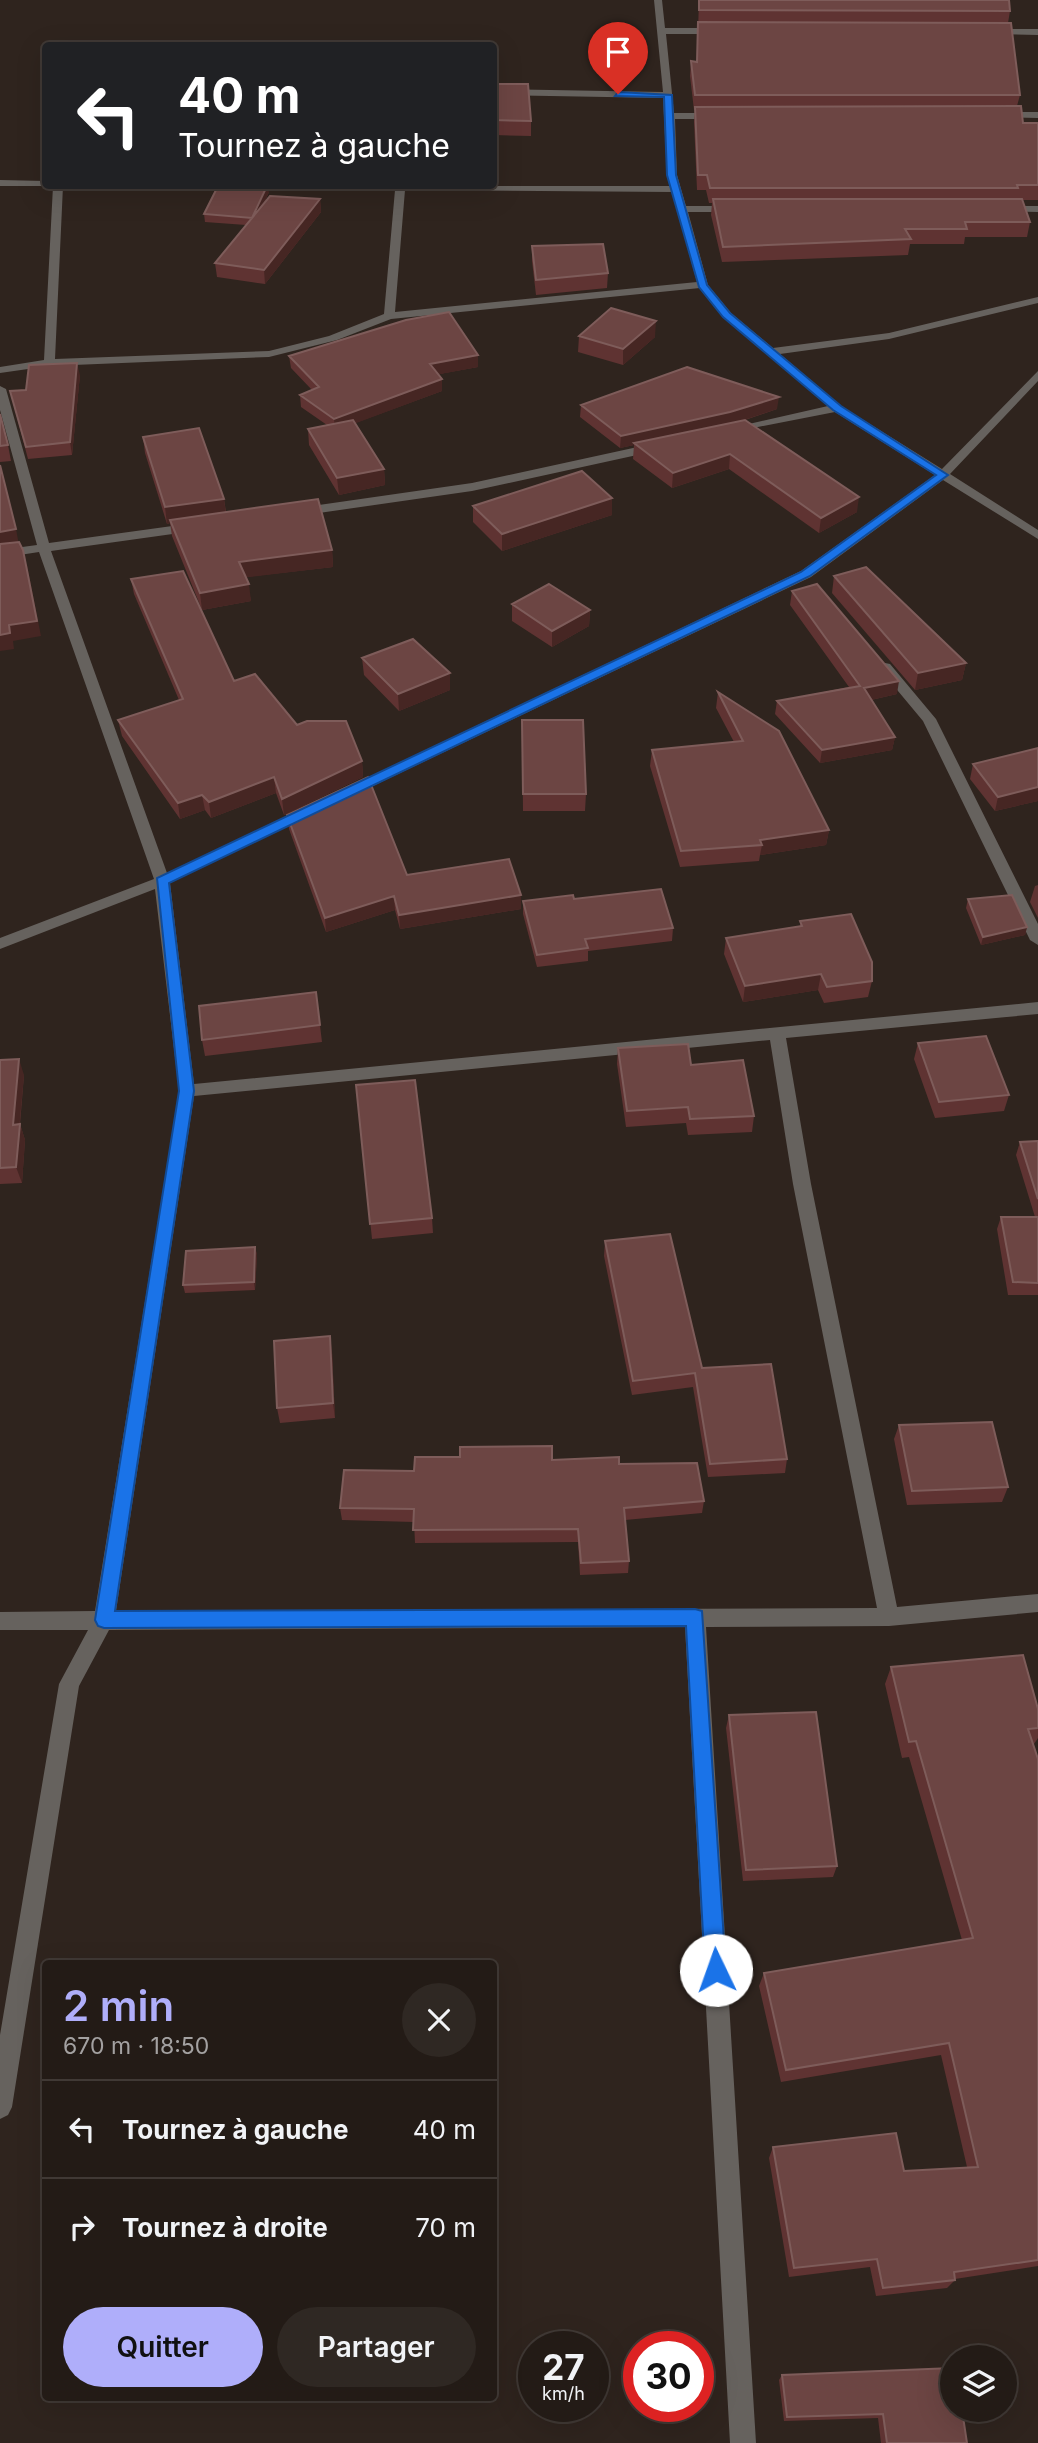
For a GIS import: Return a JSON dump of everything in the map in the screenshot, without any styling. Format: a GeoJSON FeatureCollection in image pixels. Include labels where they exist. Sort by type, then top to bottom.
{"type":"FeatureCollection","features":[{"type":"Feature","properties":{"kind":"street"},"geometry":{"type":"LineString","coordinates":[[658,0],[670,116],[672,175],[703,285],[727,315],[837,408],[1038,535]]}},
{"type":"Feature","properties":{"kind":"street"},"geometry":{"type":"LineString","coordinates":[[661,31],[731,31]]}},
{"type":"Feature","properties":{"kind":"street"},"geometry":{"type":"LineString","coordinates":[[982,32],[1038,32]]}},
{"type":"Feature","properties":{"kind":"street"},"geometry":{"type":"LineString","coordinates":[[497,92],[668,95]]}},
{"type":"Feature","properties":{"kind":"street"},"geometry":{"type":"LineString","coordinates":[[984,115],[1038,115]]}},
{"type":"Feature","properties":{"kind":"street"},"geometry":{"type":"LineString","coordinates":[[670,116],[724,116]]}},
{"type":"Feature","properties":{"kind":"street"},"geometry":{"type":"LineString","coordinates":[[0,183],[42,184]]}},
{"type":"Feature","properties":{"kind":"street"},"geometry":{"type":"LineString","coordinates":[[49,363],[58,189]]}},
{"type":"Feature","properties":{"kind":"street"},"geometry":{"type":"LineString","coordinates":[[389,316],[400,189],[676,189]]}},
{"type":"Feature","properties":{"kind":"street"},"geometry":{"type":"LineString","coordinates":[[680,209],[749,209]]}},
{"type":"Feature","properties":{"kind":"street"},"geometry":{"type":"LineString","coordinates":[[983,209],[1038,209]]}},
{"type":"Feature","properties":{"kind":"street"},"geometry":{"type":"LineString","coordinates":[[0,370],[49,363],[269,354],[333,338],[389,316],[703,285]]}},
{"type":"Feature","properties":{"kind":"street"},"geometry":{"type":"LineString","coordinates":[[771,352],[889,335],[1038,300]]}},
{"type":"Feature","properties":{"kind":"street"},"geometry":{"type":"LineString","coordinates":[[0,944],[162,881],[810,579],[943,475],[1038,374]]}},
{"type":"Feature","properties":{"kind":"street"},"geometry":{"type":"LineString","coordinates":[[0,389],[44,549],[162,881],[187,1091],[104,1620],[69,1684],[0,2107]]}},
{"type":"Feature","properties":{"kind":"street"},"geometry":{"type":"LineString","coordinates":[[715,434],[837,408]]}},
{"type":"Feature","properties":{"kind":"street"},"geometry":{"type":"LineString","coordinates":[[279,515],[472,488],[675,443]]}},
{"type":"Feature","properties":{"kind":"street"},"geometry":{"type":"LineString","coordinates":[[0,554],[210,525]]}},
{"type":"Feature","properties":{"kind":"street"},"geometry":{"type":"LineString","coordinates":[[876,657],[929,719],[1038,940]]}},
{"type":"Feature","properties":{"kind":"street"},"geometry":{"type":"LineString","coordinates":[[187,1091],[1038,1008]]}},
{"type":"Feature","properties":{"kind":"street"},"geometry":{"type":"LineString","coordinates":[[777,1034],[802,1184],[889,1617]]}},
{"type":"Feature","properties":{"kind":"street"},"geometry":{"type":"LineString","coordinates":[[0,1621],[889,1617],[1038,1603]]}},
{"type":"Feature","properties":{"kind":"street"},"geometry":{"type":"LineString","coordinates":[[695,1617],[743,2443]]}},
{"type":"Feature","properties":{"kind":"building"},"geometry":{"type":"Polygon","coordinates":[[[699,0],[1009,0],[1010,11],[699,10],[699,0]]]}},
{"type":"Feature","properties":{"kind":"building"},"geometry":{"type":"Polygon","coordinates":[[[698,22],[1011,23],[1020,95],[695,95],[691,61],[697,62],[698,22]]]}},
{"type":"Feature","properties":{"kind":"building"},"geometry":{"type":"Polygon","coordinates":[[[497,84],[528,84],[531,121],[497,120],[497,84]]]}},
{"type":"Feature","properties":{"kind":"building"},"geometry":{"type":"Polygon","coordinates":[[[1021,106],[1023,123],[1038,123],[1038,185],[1017,185],[1018,188],[710,188],[707,175],[698,175],[695,107],[1021,106]]]}},
{"type":"Feature","properties":{"kind":"building"},"geometry":{"type":"Polygon","coordinates":[[[216,189],[266,189],[252,218],[204,214],[216,189]]]}},
{"type":"Feature","properties":{"kind":"building"},"geometry":{"type":"Polygon","coordinates":[[[270,196],[320,199],[264,270],[215,263],[270,196]]]}},
{"type":"Feature","properties":{"kind":"building"},"geometry":{"type":"Polygon","coordinates":[[[713,199],[1022,199],[1030,222],[965,222],[967,229],[905,229],[911,239],[723,247],[713,199]]]}},
{"type":"Feature","properties":{"kind":"building"},"geometry":{"type":"Polygon","coordinates":[[[603,244],[608,273],[536,280],[532,246],[603,244]]]}},
{"type":"Feature","properties":{"kind":"building"},"geometry":{"type":"Polygon","coordinates":[[[611,308],[656,321],[623,349],[579,336],[611,308]]]}},
{"type":"Feature","properties":{"kind":"building"},"geometry":{"type":"Polygon","coordinates":[[[449,312],[478,355],[430,364],[442,379],[334,419],[300,395],[319,387],[289,356],[406,320],[449,312]]]}},
{"type":"Feature","properties":{"kind":"building"},"geometry":{"type":"Polygon","coordinates":[[[77,363],[70,442],[26,447],[10,391],[26,390],[29,365],[77,363]]]}},
{"type":"Feature","properties":{"kind":"building"},"geometry":{"type":"Polygon","coordinates":[[[687,367],[779,397],[730,412],[621,436],[581,405],[687,367]]]}},
{"type":"Feature","properties":{"kind":"building"},"geometry":{"type":"Polygon","coordinates":[[[0,414],[8,445],[0,446],[0,414]]]}},
{"type":"Feature","properties":{"kind":"building"},"geometry":{"type":"Polygon","coordinates":[[[353,420],[384,469],[337,478],[308,429],[353,420]]]}},
{"type":"Feature","properties":{"kind":"building"},"geometry":{"type":"Polygon","coordinates":[[[745,420],[859,497],[821,518],[730,454],[673,473],[634,443],[745,420]]]}},
{"type":"Feature","properties":{"kind":"building"},"geometry":{"type":"Polygon","coordinates":[[[199,428],[224,499],[165,507],[143,437],[199,428]]]}},
{"type":"Feature","properties":{"kind":"building"},"geometry":{"type":"Polygon","coordinates":[[[0,465],[16,529],[0,532],[0,465]]]}},
{"type":"Feature","properties":{"kind":"building"},"geometry":{"type":"Polygon","coordinates":[[[582,471],[612,498],[502,534],[473,506],[582,471]]]}},
{"type":"Feature","properties":{"kind":"building"},"geometry":{"type":"Polygon","coordinates":[[[318,499],[332,550],[239,562],[249,584],[200,593],[170,520],[318,499]]]}},
{"type":"Feature","properties":{"kind":"building"},"geometry":{"type":"Polygon","coordinates":[[[19,542],[23,550],[37,621],[9,625],[10,633],[0,635],[0,544],[19,542]]]}},
{"type":"Feature","properties":{"kind":"building"},"geometry":{"type":"Polygon","coordinates":[[[866,567],[966,663],[918,673],[834,576],[866,567]]]}},
{"type":"Feature","properties":{"kind":"building"},"geometry":{"type":"Polygon","coordinates":[[[183,571],[234,681],[255,674],[297,725],[307,721],[346,721],[362,761],[282,799],[274,777],[209,802],[202,795],[178,803],[118,720],[183,699],[131,579],[183,571]]]}},
{"type":"Feature","properties":{"kind":"building"},"geometry":{"type":"Polygon","coordinates":[[[549,584],[590,610],[552,631],[512,604],[549,584]]]}},
{"type":"Feature","properties":{"kind":"building"},"geometry":{"type":"Polygon","coordinates":[[[817,584],[899,681],[864,688],[895,737],[822,750],[777,701],[860,686],[792,591],[817,584]]]}},
{"type":"Feature","properties":{"kind":"building"},"geometry":{"type":"Polygon","coordinates":[[[413,639],[450,673],[398,694],[362,658],[413,639]]]}},
{"type":"Feature","properties":{"kind":"building"},"geometry":{"type":"Polygon","coordinates":[[[718,692],[779,731],[829,830],[760,840],[762,845],[681,851],[652,750],[743,741],[718,692]]]}},
{"type":"Feature","properties":{"kind":"building"},"geometry":{"type":"Polygon","coordinates":[[[522,720],[583,720],[586,794],[523,794],[522,720]]]}},
{"type":"Feature","properties":{"kind":"building"},"geometry":{"type":"Polygon","coordinates":[[[1038,748],[1038,787],[998,797],[973,764],[1038,748]]]}},
{"type":"Feature","properties":{"kind":"building"},"geometry":{"type":"Polygon","coordinates":[[[368,777],[407,875],[509,859],[521,895],[399,915],[394,896],[325,918],[287,815],[368,777]]]}},
{"type":"Feature","properties":{"kind":"building"},"geometry":{"type":"Polygon","coordinates":[[[661,889],[673,928],[585,939],[588,948],[537,955],[523,901],[573,895],[574,899],[661,889]]]}},
{"type":"Feature","properties":{"kind":"building"},"geometry":{"type":"Polygon","coordinates":[[[1012,895],[1027,927],[983,937],[968,899],[1012,895]]]}},
{"type":"Feature","properties":{"kind":"building"},"geometry":{"type":"Polygon","coordinates":[[[851,914],[872,962],[872,981],[827,987],[821,974],[745,986],[726,938],[802,926],[800,921],[851,914]]]}},
{"type":"Feature","properties":{"kind":"building"},"geometry":{"type":"Polygon","coordinates":[[[316,992],[320,1025],[202,1040],[199,1006],[316,992]]]}},
{"type":"Feature","properties":{"kind":"building"},"geometry":{"type":"Polygon","coordinates":[[[986,1036],[1009,1095],[939,1102],[918,1043],[986,1036]]]}},
{"type":"Feature","properties":{"kind":"building"},"geometry":{"type":"Polygon","coordinates":[[[688,1044],[691,1065],[743,1060],[754,1116],[690,1119],[688,1107],[627,1111],[618,1048],[688,1044]]]}},
{"type":"Feature","properties":{"kind":"building"},"geometry":{"type":"Polygon","coordinates":[[[19,1059],[13,1125],[20,1124],[16,1167],[0,1168],[0,1060],[19,1059]]]}},
{"type":"Feature","properties":{"kind":"building"},"geometry":{"type":"Polygon","coordinates":[[[415,1080],[432,1218],[370,1224],[356,1085],[415,1080]]]}},
{"type":"Feature","properties":{"kind":"building"},"geometry":{"type":"Polygon","coordinates":[[[1038,1141],[1038,1199],[1020,1142],[1038,1141]]]}},
{"type":"Feature","properties":{"kind":"building"},"geometry":{"type":"Polygon","coordinates":[[[1001,1217],[1038,1217],[1038,1283],[1013,1282],[1001,1217]]]}},
{"type":"Feature","properties":{"kind":"building"},"geometry":{"type":"Polygon","coordinates":[[[670,1234],[702,1368],[771,1364],[787,1459],[710,1464],[695,1373],[633,1381],[605,1241],[670,1234]]]}},
{"type":"Feature","properties":{"kind":"building"},"geometry":{"type":"Polygon","coordinates":[[[255,1247],[254,1282],[183,1285],[186,1251],[255,1247]]]}},
{"type":"Feature","properties":{"kind":"building"},"geometry":{"type":"Polygon","coordinates":[[[330,1336],[333,1403],[277,1408],[274,1341],[330,1336]]]}},
{"type":"Feature","properties":{"kind":"building"},"geometry":{"type":"Polygon","coordinates":[[[992,1422],[1008,1487],[912,1491],[899,1425],[992,1422]]]}},
{"type":"Feature","properties":{"kind":"building"},"geometry":{"type":"Polygon","coordinates":[[[552,1446],[552,1460],[619,1457],[619,1464],[697,1463],[704,1501],[624,1508],[629,1561],[581,1563],[578,1529],[413,1530],[414,1509],[340,1508],[344,1470],[414,1471],[415,1457],[460,1457],[460,1447],[552,1446]]]}},
{"type":"Feature","properties":{"kind":"building"},"geometry":{"type":"Polygon","coordinates":[[[1023,1655],[1038,1709],[1038,1728],[1028,1729],[1038,1759],[1038,2260],[954,2272],[955,2280],[883,2288],[877,2259],[794,2268],[773,2147],[896,2133],[904,2171],[978,2167],[949,2043],[786,2070],[764,1973],[973,1938],[916,1741],[909,1742],[891,1667],[1023,1655]]]}},
{"type":"Feature","properties":{"kind":"building"},"geometry":{"type":"Polygon","coordinates":[[[816,1712],[837,1866],[746,1870],[729,1715],[816,1712]]]}},
{"type":"Feature","properties":{"kind":"building"},"geometry":{"type":"Polygon","coordinates":[[[940,2368],[940,2422],[964,2422],[967,2443],[887,2443],[883,2414],[787,2417],[782,2375],[940,2368]]]}},
{"type":"Feature","properties":{"kind":"route"},"geometry":{"type":"LineString","coordinates":[[618,94],[668,95],[672,175],[680,209],[703,285],[727,315],[837,408],[943,475],[806,574],[162,881],[187,1091],[104,1620],[695,1617],[716,1970]]}}]}
